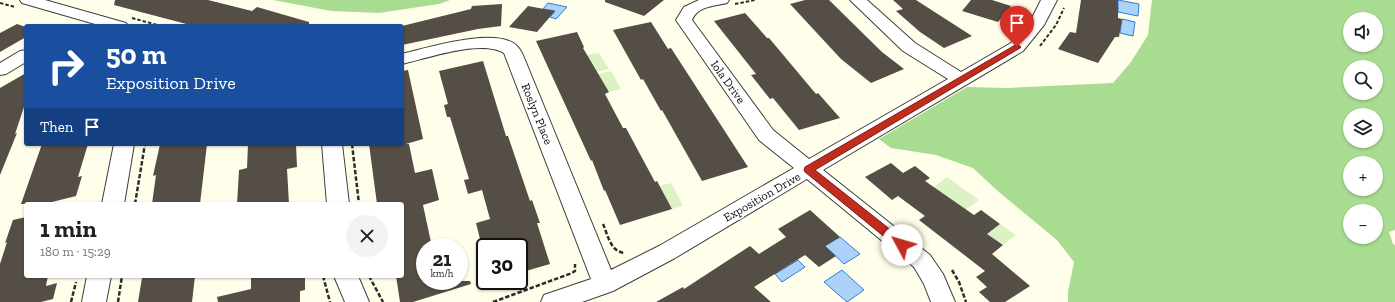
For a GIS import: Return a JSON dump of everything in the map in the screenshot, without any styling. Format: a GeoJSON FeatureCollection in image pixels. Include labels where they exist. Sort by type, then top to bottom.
{"type":"FeatureCollection","features":[{"type":"Feature","properties":{"kind":"street"},"geometry":{"type":"LineString","coordinates":[[28,0],[113,24]]}},
{"type":"Feature","properties":{"kind":"street"},"geometry":{"type":"LineString","coordinates":[[858,0],[909,47],[962,80]]}},
{"type":"Feature","properties":{"kind":"street","name":"Iola Drive"},"geometry":{"type":"LineString","coordinates":[[727,2],[698,5],[690,9],[684,20],[766,135],[809,170]]}},
{"type":"Feature","properties":{"kind":"street","name":"Exposition Drive"},"geometry":{"type":"LineString","coordinates":[[553,302],[604,284],[668,252],[962,80],[1017,47],[1038,24],[1044,13],[1057,2]]}},
{"type":"Feature","properties":{"kind":"street"},"geometry":{"type":"LineString","coordinates":[[81,24],[92,18]]}},
{"type":"Feature","properties":{"kind":"street","name":"Roslyn Place"},"geometry":{"type":"LineString","coordinates":[[404,58],[476,42],[496,43],[510,48],[604,284]]}},
{"type":"Feature","properties":{"kind":"street"},"geometry":{"type":"LineString","coordinates":[[0,70],[24,56]]}},
{"type":"Feature","properties":{"kind":"street"},"geometry":{"type":"LineString","coordinates":[[113,202],[124,146]]}},
{"type":"Feature","properties":{"kind":"street"},"geometry":{"type":"LineString","coordinates":[[332,146],[338,202]]}},
{"type":"Feature","properties":{"kind":"street"},"geometry":{"type":"LineString","coordinates":[[809,170],[922,261],[933,275],[941,292],[943,302]]}},
{"type":"Feature","properties":{"kind":"street"},"geometry":{"type":"LineString","coordinates":[[94,302],[99,278]]}},
{"type":"Feature","properties":{"kind":"street"},"geometry":{"type":"LineString","coordinates":[[347,278],[357,302]]}},
{"type":"Feature","properties":{"kind":"path"},"geometry":{"type":"LineString","coordinates":[[727,2],[754,0]]}},
{"type":"Feature","properties":{"kind":"path"},"geometry":{"type":"LineString","coordinates":[[1037,49],[1056,25],[1057,2]]}},
{"type":"Feature","properties":{"kind":"path"},"geometry":{"type":"LineString","coordinates":[[135,202],[145,146]]}},
{"type":"Feature","properties":{"kind":"path"},"geometry":{"type":"LineString","coordinates":[[352,146],[359,202]]}},
{"type":"Feature","properties":{"kind":"path"},"geometry":{"type":"LineString","coordinates":[[600,218],[614,249],[619,253],[627,253]]}},
{"type":"Feature","properties":{"kind":"path"},"geometry":{"type":"LineString","coordinates":[[493,302],[572,273],[575,271],[575,263]]}},
{"type":"Feature","properties":{"kind":"path"},"geometry":{"type":"LineString","coordinates":[[950,268],[959,282],[965,295],[966,302]]}},
{"type":"Feature","properties":{"kind":"path"},"geometry":{"type":"LineString","coordinates":[[71,302],[77,278]]}},
{"type":"Feature","properties":{"kind":"path"},"geometry":{"type":"LineString","coordinates":[[118,302],[122,278]]}},
{"type":"Feature","properties":{"kind":"path"},"geometry":{"type":"LineString","coordinates":[[324,278],[330,302]]}},
{"type":"Feature","properties":{"kind":"path"},"geometry":{"type":"LineString","coordinates":[[370,278],[383,302]]}},
{"type":"Feature","properties":{"kind":"green space"},"geometry":{"type":"Polygon","coordinates":[[[273,0],[450,0],[439,4],[379,13],[331,11],[273,0]]]}},
{"type":"Feature","properties":{"kind":"green space"},"geometry":{"type":"Polygon","coordinates":[[[1152,0],[1395,0],[1395,230],[1389,232],[1393,244],[1395,245],[1395,302],[1068,302],[1068,292],[1074,262],[1057,240],[1000,193],[973,168],[936,155],[891,148],[879,139],[967,87],[1008,88],[1113,83],[1131,62],[1148,35],[1152,0]]]}},
{"type":"Feature","properties":{"kind":"green space"},"geometry":{"type":"Polygon","coordinates":[[[599,53],[609,69],[596,72],[587,55],[599,53]]]}},
{"type":"Feature","properties":{"kind":"green space"},"geometry":{"type":"Polygon","coordinates":[[[611,71],[621,89],[609,92],[600,76],[596,77],[594,75],[611,71]]]}},
{"type":"Feature","properties":{"kind":"green space"},"geometry":{"type":"Polygon","coordinates":[[[947,177],[979,200],[965,210],[934,187],[947,177]]]}},
{"type":"Feature","properties":{"kind":"green space"},"geometry":{"type":"Polygon","coordinates":[[[671,183],[683,206],[672,209],[660,186],[671,183]]]}},
{"type":"Feature","properties":{"kind":"green space"},"geometry":{"type":"Polygon","coordinates":[[[1000,224],[1016,235],[1003,245],[987,234],[1000,224]]]}},
{"type":"Feature","properties":{"kind":"water"},"geometry":{"type":"Polygon","coordinates":[[[1118,0],[1139,4],[1138,16],[1118,12],[1118,0]]]}},
{"type":"Feature","properties":{"kind":"water"},"geometry":{"type":"Polygon","coordinates":[[[548,3],[567,7],[556,19],[550,17],[555,11],[543,9],[548,3]]]}},
{"type":"Feature","properties":{"kind":"water"},"geometry":{"type":"Polygon","coordinates":[[[1122,19],[1135,22],[1133,36],[1120,33],[1122,19]]]}},
{"type":"Feature","properties":{"kind":"water"},"geometry":{"type":"Polygon","coordinates":[[[840,237],[860,254],[844,264],[825,246],[840,237]]]}},
{"type":"Feature","properties":{"kind":"water"},"geometry":{"type":"Polygon","coordinates":[[[798,260],[805,267],[782,282],[775,274],[798,260]]]}},
{"type":"Feature","properties":{"kind":"water"},"geometry":{"type":"Polygon","coordinates":[[[842,270],[864,290],[847,302],[824,282],[842,270]]]}},
{"type":"Feature","properties":{"kind":"building"},"geometry":{"type":"Polygon","coordinates":[[[115,0],[208,0],[252,11],[257,7],[309,22],[309,24],[186,24],[114,5],[115,0]]]}},
{"type":"Feature","properties":{"kind":"building"},"geometry":{"type":"Polygon","coordinates":[[[605,0],[664,0],[644,16],[605,2],[605,0]]]}},
{"type":"Feature","properties":{"kind":"building"},"geometry":{"type":"Polygon","coordinates":[[[805,0],[829,0],[882,52],[904,69],[871,83],[841,59],[790,4],[805,0]]]}},
{"type":"Feature","properties":{"kind":"building"},"geometry":{"type":"Polygon","coordinates":[[[893,0],[916,0],[972,36],[944,48],[920,32],[896,11],[903,9],[893,0]]]}},
{"type":"Feature","properties":{"kind":"building"},"geometry":{"type":"Polygon","coordinates":[[[971,0],[992,0],[1011,6],[998,22],[962,11],[971,0]]]}},
{"type":"Feature","properties":{"kind":"building"},"geometry":{"type":"Polygon","coordinates":[[[1081,0],[1118,0],[1118,18],[1122,19],[1119,37],[1115,37],[1098,63],[1058,49],[1070,32],[1076,33],[1081,0]]]}},
{"type":"Feature","properties":{"kind":"building"},"geometry":{"type":"Polygon","coordinates":[[[502,4],[501,26],[478,29],[404,45],[404,26],[471,9],[472,6],[502,4]]]}},
{"type":"Feature","properties":{"kind":"building"},"geometry":{"type":"Polygon","coordinates":[[[528,6],[555,11],[537,32],[509,27],[528,6]]]}},
{"type":"Feature","properties":{"kind":"building"},"geometry":{"type":"Polygon","coordinates":[[[745,13],[767,38],[769,38],[816,94],[818,93],[840,118],[799,130],[773,98],[770,99],[751,75],[756,74],[714,21],[745,13]]]}},
{"type":"Feature","properties":{"kind":"building"},"geometry":{"type":"Polygon","coordinates":[[[651,22],[668,49],[671,48],[748,167],[702,181],[662,110],[661,111],[643,79],[641,80],[613,30],[651,22]]]}},
{"type":"Feature","properties":{"kind":"building"},"geometry":{"type":"Polygon","coordinates":[[[17,24],[24,26],[24,38],[0,52],[0,33],[17,24]]]}},
{"type":"Feature","properties":{"kind":"building"},"geometry":{"type":"Polygon","coordinates":[[[577,32],[584,47],[583,48],[609,92],[605,94],[623,128],[626,128],[655,182],[657,181],[672,209],[620,225],[605,190],[604,191],[592,160],[591,161],[536,41],[577,32]]]}},
{"type":"Feature","properties":{"kind":"building"},"geometry":{"type":"Polygon","coordinates":[[[483,61],[506,136],[508,136],[530,201],[532,200],[540,223],[537,223],[550,264],[528,270],[528,238],[480,238],[476,223],[490,219],[482,190],[468,194],[464,180],[469,179],[450,117],[447,117],[444,105],[448,104],[439,71],[483,61]]]}},
{"type":"Feature","properties":{"kind":"building"},"geometry":{"type":"Polygon","coordinates":[[[408,70],[423,139],[406,144],[409,144],[415,173],[432,169],[439,200],[423,205],[430,238],[416,238],[416,290],[452,290],[413,302],[400,302],[396,278],[404,278],[404,202],[377,202],[369,146],[404,146],[404,71],[408,70]]]}},
{"type":"Feature","properties":{"kind":"building"},"geometry":{"type":"Polygon","coordinates":[[[24,74],[24,107],[15,134],[17,133],[0,175],[0,88],[24,74]]]}},
{"type":"Feature","properties":{"kind":"building"},"geometry":{"type":"Polygon","coordinates":[[[41,146],[87,146],[78,177],[82,176],[76,196],[52,202],[24,202],[24,204],[21,204],[41,146]]]}},
{"type":"Feature","properties":{"kind":"building"},"geometry":{"type":"Polygon","coordinates":[[[160,146],[207,146],[200,202],[152,202],[156,175],[153,176],[160,146]]]}},
{"type":"Feature","properties":{"kind":"building"},"geometry":{"type":"Polygon","coordinates":[[[248,146],[296,146],[297,167],[287,169],[289,202],[237,202],[239,170],[247,168],[248,146]]]}},
{"type":"Feature","properties":{"kind":"building"},"geometry":{"type":"Polygon","coordinates":[[[891,163],[903,173],[915,166],[930,178],[925,181],[974,215],[981,210],[1000,224],[987,234],[1003,245],[992,254],[1030,286],[1005,302],[990,302],[979,292],[987,287],[976,277],[985,271],[919,220],[925,216],[898,196],[892,200],[865,177],[891,163]]]}},
{"type":"Feature","properties":{"kind":"building"},"geometry":{"type":"Polygon","coordinates":[[[810,210],[840,237],[825,246],[836,256],[819,267],[805,255],[754,287],[771,302],[656,302],[683,287],[684,289],[750,246],[759,254],[786,237],[778,229],[810,210]]]}},
{"type":"Feature","properties":{"kind":"building"},"geometry":{"type":"Polygon","coordinates":[[[24,217],[24,278],[48,278],[46,286],[57,283],[53,299],[41,302],[0,302],[0,264],[13,220],[24,217]]]}},
{"type":"Feature","properties":{"kind":"building"},"geometry":{"type":"Polygon","coordinates":[[[142,278],[195,278],[192,302],[138,302],[142,278]]]}},
{"type":"Feature","properties":{"kind":"building"},"geometry":{"type":"Polygon","coordinates":[[[251,278],[305,278],[305,290],[300,291],[300,302],[218,302],[217,297],[251,289],[251,278]]]}},
{"type":"Feature","properties":{"kind":"route"},"geometry":{"type":"LineString","coordinates":[[902,245],[809,170],[1017,47]]}}]}
